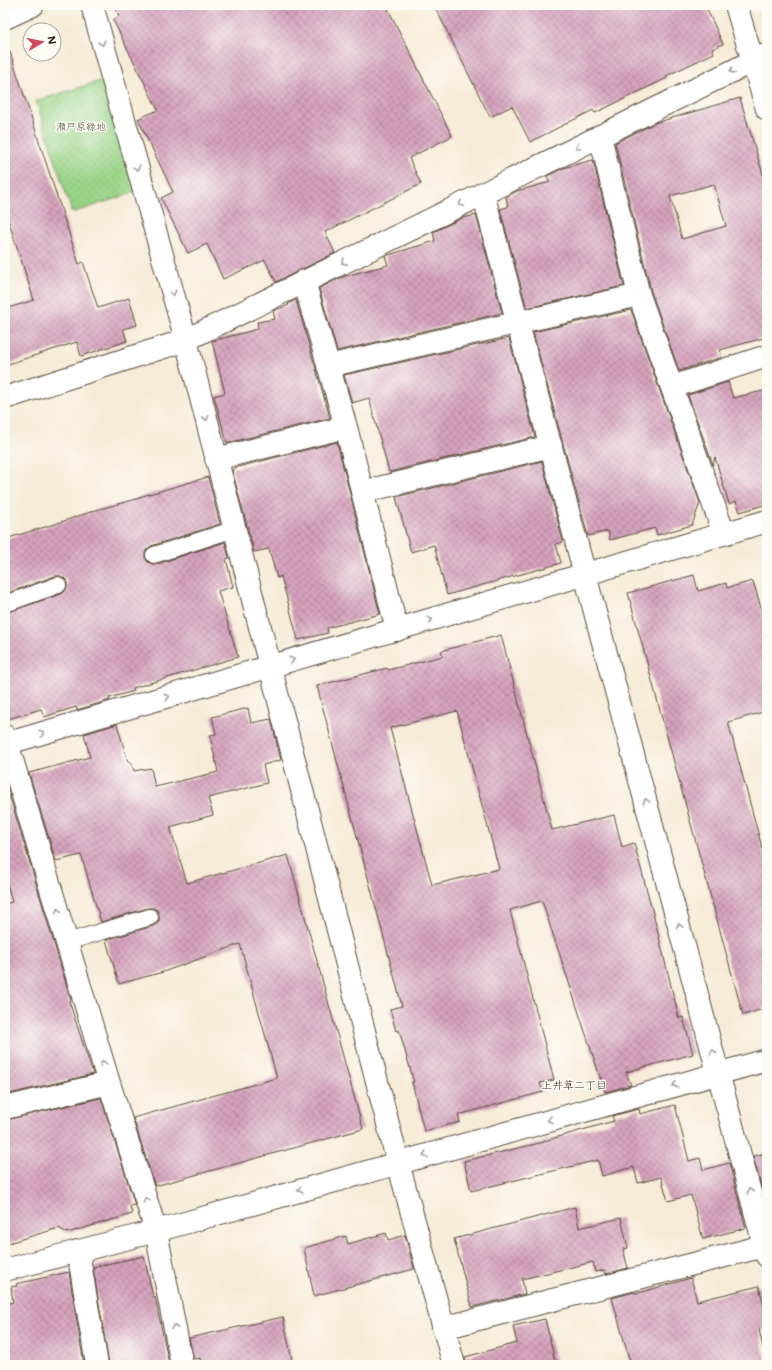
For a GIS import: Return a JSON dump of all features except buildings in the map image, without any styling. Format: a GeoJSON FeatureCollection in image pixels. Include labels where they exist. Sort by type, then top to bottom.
{"type":"FeatureCollection","features":[{"type":"Feature","properties":{"kind":"street"},"geometry":{"type":"LineString","coordinates":[[5,18],[33,5]]}},
{"type":"Feature","properties":{"kind":"street"},"geometry":{"type":"LineString","coordinates":[[92,5],[186,340],[398,1163],[454,1365]]}},
{"type":"Feature","properties":{"kind":"street"},"geometry":{"type":"LineString","coordinates":[[736,5],[760,57],[767,109]]}},
{"type":"Feature","properties":{"kind":"street"},"geometry":{"type":"LineString","coordinates":[[5,398],[186,340],[760,57]]}},
{"type":"Feature","properties":{"kind":"street"},"geometry":{"type":"LineString","coordinates":[[600,136],[639,295],[724,534]]}},
{"type":"Feature","properties":{"kind":"street"},"geometry":{"type":"LineString","coordinates":[[443,1328],[766,1251],[483,193]]}},
{"type":"Feature","properties":{"kind":"street"},"geometry":{"type":"LineString","coordinates":[[304,282],[346,427],[397,630]]}},
{"type":"Feature","properties":{"kind":"street"},"geometry":{"type":"LineString","coordinates":[[328,366],[639,295]]}},
{"type":"Feature","properties":{"kind":"street"},"geometry":{"type":"LineString","coordinates":[[672,387],[767,356]]}},
{"type":"Feature","properties":{"kind":"street"},"geometry":{"type":"LineString","coordinates":[[216,459],[346,427]]}},
{"type":"Feature","properties":{"kind":"street"},"geometry":{"type":"LineString","coordinates":[[362,492],[551,446]]}},
{"type":"Feature","properties":{"kind":"street"},"geometry":{"type":"LineString","coordinates":[[182,1365],[156,1231],[109,1083],[6,741],[397,630],[767,521]]}},
{"type":"Feature","properties":{"kind":"street"},"geometry":{"type":"LineString","coordinates":[[5,1270],[156,1231],[767,1060]]}},
{"type":"Feature","properties":{"kind":"street"},"geometry":{"type":"LineString","coordinates":[[5,1108],[109,1083]]}},
{"type":"Feature","properties":{"kind":"street"},"geometry":{"type":"LineString","coordinates":[[78,1251],[97,1365]]}},
{"type":"Feature","properties":{"kind":"lane"},"geometry":{"type":"LineString","coordinates":[[154,555],[235,529]]}},
{"type":"Feature","properties":{"kind":"lane"},"geometry":{"type":"LineString","coordinates":[[5,604],[58,586]]}},
{"type":"Feature","properties":{"kind":"lane"},"geometry":{"type":"LineString","coordinates":[[67,942],[150,917]]}},
{"type":"Feature","properties":{"kind":"green space","name":"瀬戸原緑地"},"geometry":{"type":"Polygon","coordinates":[[[103,80],[136,192],[72,213],[36,101],[103,80]]]}},
{"type":"Feature","properties":{"kind":"district","name":"上井草二丁目"},"geometry":{"type":"Point","coordinates":[574,1084]}}]}
